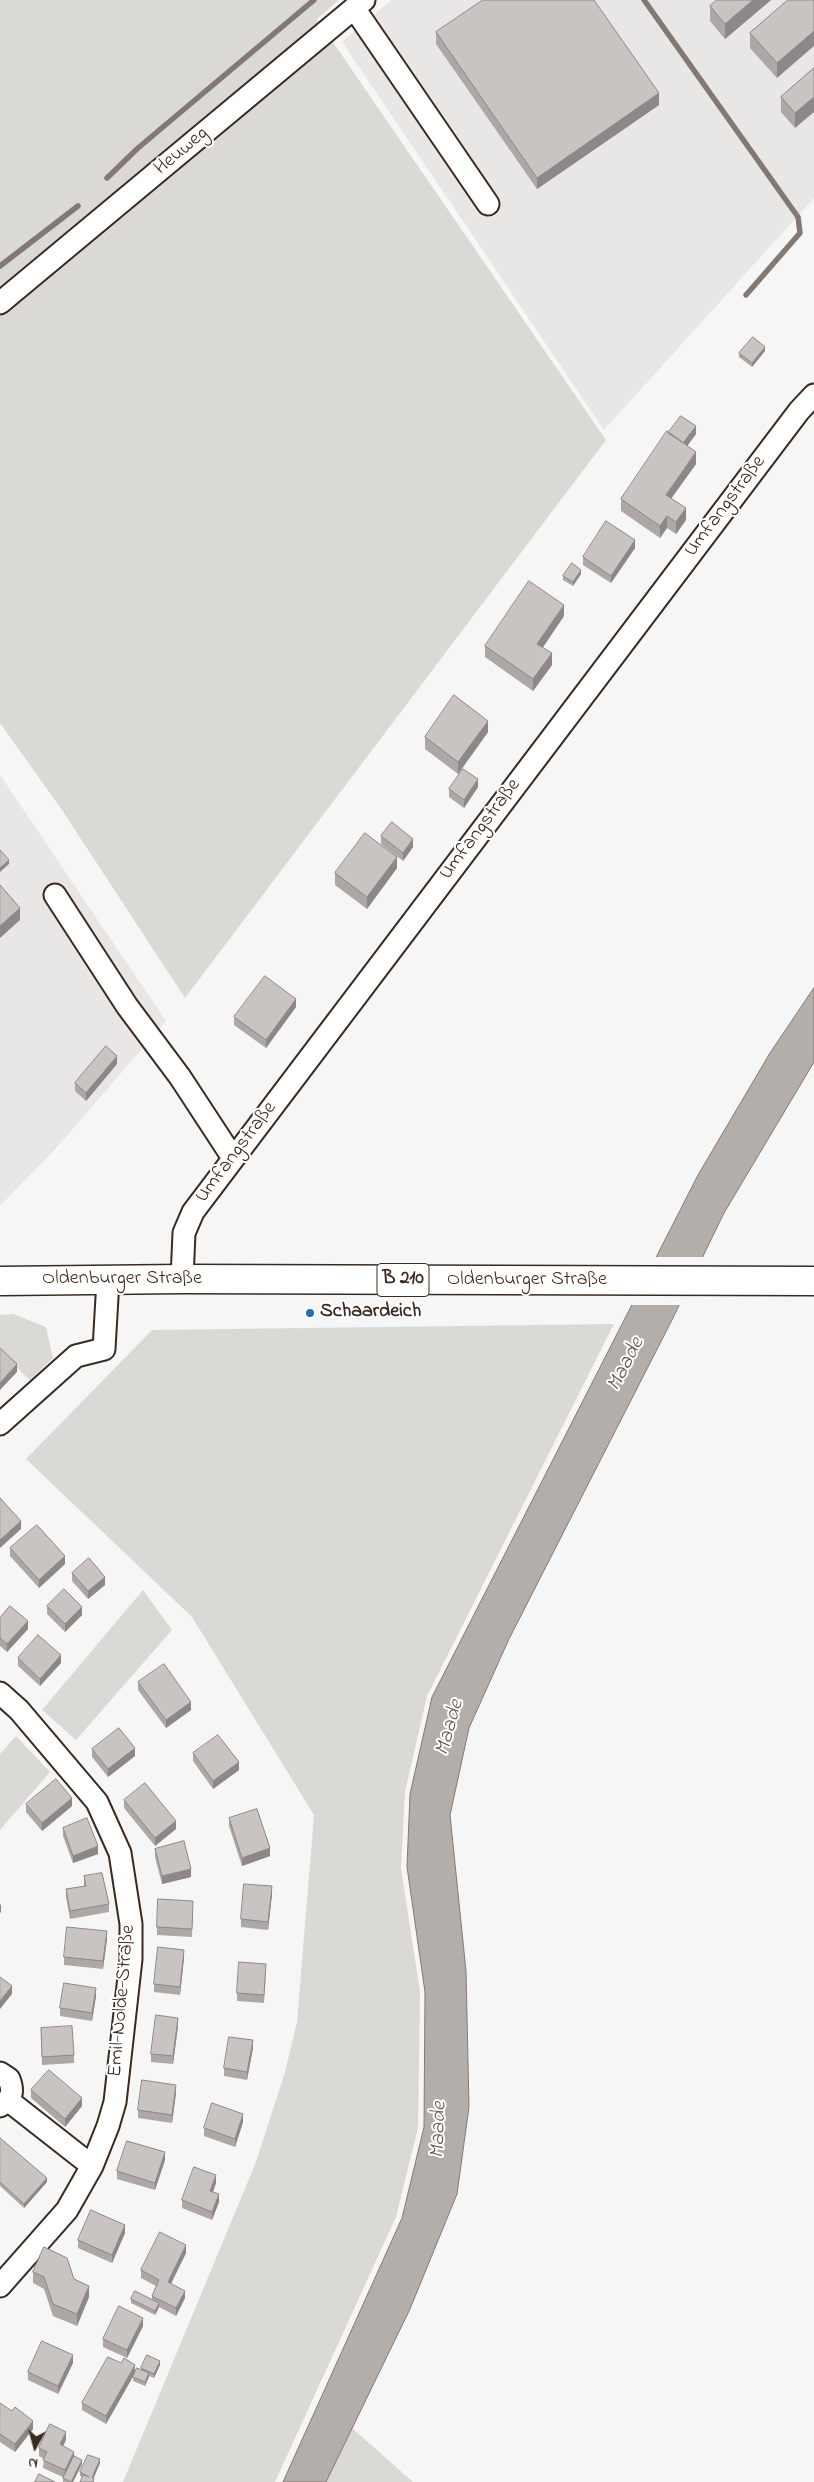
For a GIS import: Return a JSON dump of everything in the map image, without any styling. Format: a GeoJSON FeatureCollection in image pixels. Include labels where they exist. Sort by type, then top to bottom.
{"type":"FeatureCollection","features":[{"type":"Feature","properties":{"kind":"main road","name":"Oldenburger Straße"},"geometry":{"type":"LineString","coordinates":[[0,1282],[108,1280],[814,1281]]}},
{"type":"Feature","properties":{"kind":"street"},"geometry":{"type":"LineString","coordinates":[[359,4],[488,204]]}},
{"type":"Feature","properties":{"kind":"street","name":"Heuweg"},"geometry":{"type":"LineString","coordinates":[[0,303],[359,4]]}},
{"type":"Feature","properties":{"kind":"street","name":"Umfangstraße"},"geometry":{"type":"LineString","coordinates":[[182,1280],[184,1233],[192,1212],[814,394]]}},
{"type":"Feature","properties":{"kind":"street"},"geometry":{"type":"LineString","coordinates":[[55,895],[127,1006],[180,1076],[233,1158]]}},
{"type":"Feature","properties":{"kind":"street"},"geometry":{"type":"LineString","coordinates":[[0,1424],[76,1356],[104,1349],[108,1280]]}},
{"type":"Feature","properties":{"kind":"street","name":"Emil-Nolde-Straße"},"geometry":{"type":"LineString","coordinates":[[0,1694],[19,1710],[97,1802],[120,1854],[131,1924],[130,1959],[115,2102],[92,2166],[68,2210],[0,2286]]}},
{"type":"Feature","properties":{"kind":"street"},"geometry":{"type":"LineString","coordinates":[[0,2073],[10,2079],[12,2092],[4,2103],[92,2166]]}},
{"type":"Feature","properties":{"kind":"shaded area"},"geometry":{"type":"Polygon","coordinates":[[[0,0],[339,0],[317,19],[606,440],[185,998],[62,810],[0,723],[0,0]]]}},
{"type":"Feature","properties":{"kind":"shaded area"},"geometry":{"type":"Polygon","coordinates":[[[391,0],[814,0],[814,198],[604,430],[342,42],[391,0]]]}},
{"type":"Feature","properties":{"kind":"shaded area"},"geometry":{"type":"Polygon","coordinates":[[[0,775],[166,1021],[59,1145],[0,1206],[0,775]]]}},
{"type":"Feature","properties":{"kind":"shaded area"},"geometry":{"type":"Polygon","coordinates":[[[13,1314],[46,1327],[53,1358],[30,1380],[0,1352],[0,1315],[13,1314]]]}},
{"type":"Feature","properties":{"kind":"shaded area"},"geometry":{"type":"Polygon","coordinates":[[[614,1324],[427,1696],[405,1792],[401,1868],[420,1992],[418,2128],[396,2217],[275,2482],[123,2482],[256,2162],[285,2072],[297,2022],[314,1815],[192,1617],[26,1459],[152,1330],[614,1324]]]}},
{"type":"Feature","properties":{"kind":"shaded area"},"geometry":{"type":"Polygon","coordinates":[[[143,1590],[172,1630],[76,1740],[42,1710],[143,1590]]]}},
{"type":"Feature","properties":{"kind":"shaded area"},"geometry":{"type":"Polygon","coordinates":[[[16,1736],[50,1772],[0,1830],[0,1754],[16,1736]]]}},
{"type":"Feature","properties":{"kind":"shaded area"},"geometry":{"type":"Polygon","coordinates":[[[352,2428],[413,2482],[326,2482],[352,2428]]]}},
{"type":"Feature","properties":{"kind":"water","name":"Maade"},"geometry":{"type":"Polygon","coordinates":[[[814,988],[814,1062],[724,1213],[673,1318],[509,1639],[469,1728],[450,1815],[466,1971],[469,2107],[457,2194],[410,2309],[326,2482],[283,2482],[402,2218],[424,2127],[425,1992],[407,1867],[410,1794],[432,1697],[698,1175],[770,1053],[814,988]]]}},
{"type":"Feature","properties":{"kind":"pier"},"geometry":{"type":"Polygon","coordinates":[[[654,1257],[706,1257],[682,1305],[629,1305],[654,1257]]]}},
{"type":"Feature","properties":{"kind":"building"},"geometry":{"type":"Polygon","coordinates":[[[483,0],[594,0],[659,93],[537,178],[436,32],[483,0]]]}},
{"type":"Feature","properties":{"kind":"building"},"geometry":{"type":"Polygon","coordinates":[[[717,0],[753,0],[725,24],[710,6],[717,0]]]}},
{"type":"Feature","properties":{"kind":"building"},"geometry":{"type":"Polygon","coordinates":[[[788,0],[814,0],[814,31],[777,63],[750,33],[788,0]]]}},
{"type":"Feature","properties":{"kind":"building"},"geometry":{"type":"Polygon","coordinates":[[[814,68],[814,97],[795,113],[781,97],[814,68]]]}},
{"type":"Feature","properties":{"kind":"building"},"geometry":{"type":"Polygon","coordinates":[[[753,337],[765,347],[752,363],[739,353],[753,337]]]}},
{"type":"Feature","properties":{"kind":"building"},"geometry":{"type":"Polygon","coordinates":[[[681,416],[696,426],[683,443],[668,433],[681,416]]]}},
{"type":"Feature","properties":{"kind":"building"},"geometry":{"type":"Polygon","coordinates":[[[667,431],[696,452],[666,495],[686,508],[676,522],[667,516],[660,526],[621,499],[667,431]]]}},
{"type":"Feature","properties":{"kind":"building"},"geometry":{"type":"Polygon","coordinates":[[[606,521],[635,540],[611,576],[583,557],[606,521]]]}},
{"type":"Feature","properties":{"kind":"building"},"geometry":{"type":"Polygon","coordinates":[[[572,563],[581,570],[573,582],[563,576],[572,563]]]}},
{"type":"Feature","properties":{"kind":"building"},"geometry":{"type":"Polygon","coordinates":[[[529,581],[564,605],[537,644],[552,653],[533,679],[485,646],[529,581]]]}},
{"type":"Feature","properties":{"kind":"building"},"geometry":{"type":"Polygon","coordinates":[[[454,695],[488,721],[458,762],[425,737],[454,695]]]}},
{"type":"Feature","properties":{"kind":"building"},"geometry":{"type":"Polygon","coordinates":[[[463,769],[478,779],[464,800],[449,789],[463,769]]]}},
{"type":"Feature","properties":{"kind":"building"},"geometry":{"type":"Polygon","coordinates":[[[392,822],[413,839],[403,853],[381,836],[392,822]]]}},
{"type":"Feature","properties":{"kind":"building"},"geometry":{"type":"Polygon","coordinates":[[[365,833],[397,857],[367,897],[335,873],[365,833]]]}},
{"type":"Feature","properties":{"kind":"building"},"geometry":{"type":"Polygon","coordinates":[[[0,850],[9,860],[0,868],[0,850]]]}},
{"type":"Feature","properties":{"kind":"building"},"geometry":{"type":"Polygon","coordinates":[[[0,885],[20,908],[0,926],[0,885]]]}},
{"type":"Feature","properties":{"kind":"building"},"geometry":{"type":"Polygon","coordinates":[[[265,976],[296,999],[266,1040],[234,1017],[265,976]]]}},
{"type":"Feature","properties":{"kind":"building"},"geometry":{"type":"Polygon","coordinates":[[[106,1046],[117,1056],[86,1093],[75,1083],[106,1046]]]}},
{"type":"Feature","properties":{"kind":"building"},"geometry":{"type":"Polygon","coordinates":[[[0,1348],[17,1364],[0,1383],[0,1348]]]}},
{"type":"Feature","properties":{"kind":"building"},"geometry":{"type":"Polygon","coordinates":[[[0,1498],[21,1521],[0,1540],[0,1498]]]}},
{"type":"Feature","properties":{"kind":"building"},"geometry":{"type":"Polygon","coordinates":[[[37,1525],[65,1556],[39,1580],[10,1548],[37,1525]]]}},
{"type":"Feature","properties":{"kind":"building"},"geometry":{"type":"Polygon","coordinates":[[[89,1558],[105,1577],[88,1591],[72,1573],[89,1558]]]}},
{"type":"Feature","properties":{"kind":"building"},"geometry":{"type":"Polygon","coordinates":[[[64,1589],[82,1607],[65,1624],[47,1606],[64,1589]]]}},
{"type":"Feature","properties":{"kind":"building"},"geometry":{"type":"Polygon","coordinates":[[[10,1606],[28,1621],[7,1644],[0,1638],[0,1618],[10,1606]]]}},
{"type":"Feature","properties":{"kind":"building"},"geometry":{"type":"Polygon","coordinates":[[[38,1635],[61,1655],[40,1679],[18,1658],[38,1635]]]}},
{"type":"Feature","properties":{"kind":"building"},"geometry":{"type":"Polygon","coordinates":[[[164,1664],[191,1702],[166,1720],[138,1682],[164,1664]]]}},
{"type":"Feature","properties":{"kind":"building"},"geometry":{"type":"Polygon","coordinates":[[[119,1728],[135,1748],[108,1769],[92,1749],[119,1728]]]}},
{"type":"Feature","properties":{"kind":"building"},"geometry":{"type":"Polygon","coordinates":[[[218,1735],[239,1762],[213,1781],[193,1753],[218,1735]]]}},
{"type":"Feature","properties":{"kind":"building"},"geometry":{"type":"Polygon","coordinates":[[[56,1779],[72,1798],[42,1823],[26,1804],[56,1779]]]}},
{"type":"Feature","properties":{"kind":"building"},"geometry":{"type":"Polygon","coordinates":[[[145,1783],[176,1821],[155,1838],[124,1800],[145,1783]]]}},
{"type":"Feature","properties":{"kind":"building"},"geometry":{"type":"Polygon","coordinates":[[[257,1809],[270,1848],[242,1858],[229,1818],[257,1809]]]}},
{"type":"Feature","properties":{"kind":"building"},"geometry":{"type":"Polygon","coordinates":[[[87,1818],[98,1846],[73,1856],[63,1828],[87,1818]]]}},
{"type":"Feature","properties":{"kind":"building"},"geometry":{"type":"Polygon","coordinates":[[[184,1841],[191,1869],[162,1876],[155,1849],[184,1841]]]}},
{"type":"Feature","properties":{"kind":"building"},"geometry":{"type":"Polygon","coordinates":[[[102,1873],[109,1904],[70,1911],[66,1889],[86,1886],[84,1876],[102,1873]]]}},
{"type":"Feature","properties":{"kind":"building"},"geometry":{"type":"Polygon","coordinates":[[[244,1884],[272,1886],[268,1922],[241,1919],[244,1884]]]}},
{"type":"Feature","properties":{"kind":"building"},"geometry":{"type":"Polygon","coordinates":[[[158,1899],[193,1901],[192,1929],[157,1927],[158,1899]]]}},
{"type":"Feature","properties":{"kind":"building"},"geometry":{"type":"Polygon","coordinates":[[[67,1927],[107,1931],[103,1961],[64,1957],[67,1927]]]}},
{"type":"Feature","properties":{"kind":"building"},"geometry":{"type":"Polygon","coordinates":[[[158,1947],[184,1950],[180,1987],[154,1984],[158,1947]]]}},
{"type":"Feature","properties":{"kind":"building"},"geometry":{"type":"Polygon","coordinates":[[[239,1962],[266,1964],[264,1995],[237,1993],[239,1962]]]}},
{"type":"Feature","properties":{"kind":"building"},"geometry":{"type":"Polygon","coordinates":[[[0,1977],[12,1986],[0,2001],[0,1977]]]}},
{"type":"Feature","properties":{"kind":"building"},"geometry":{"type":"Polygon","coordinates":[[[64,1983],[96,1988],[92,2013],[60,2008],[64,1983]]]}},
{"type":"Feature","properties":{"kind":"building"},"geometry":{"type":"Polygon","coordinates":[[[156,2015],[178,2018],[173,2056],[151,2054],[156,2015]]]}},
{"type":"Feature","properties":{"kind":"building"},"geometry":{"type":"Polygon","coordinates":[[[72,2026],[74,2055],[42,2057],[41,2028],[72,2026]]]}},
{"type":"Feature","properties":{"kind":"building"},"geometry":{"type":"Polygon","coordinates":[[[229,2037],[253,2040],[247,2072],[224,2068],[229,2037]]]}},
{"type":"Feature","properties":{"kind":"building"},"geometry":{"type":"Polygon","coordinates":[[[49,2070],[82,2098],[65,2119],[31,2090],[49,2070]]]}},
{"type":"Feature","properties":{"kind":"building"},"geometry":{"type":"Polygon","coordinates":[[[142,2080],[176,2085],[172,2115],[138,2110],[142,2080]]]}},
{"type":"Feature","properties":{"kind":"building"},"geometry":{"type":"Polygon","coordinates":[[[212,2103],[243,2114],[235,2139],[204,2128],[212,2103]]]}},
{"type":"Feature","properties":{"kind":"building"},"geometry":{"type":"Polygon","coordinates":[[[0,2138],[47,2178],[24,2204],[0,2182],[0,2138]]]}},
{"type":"Feature","properties":{"kind":"building"},"geometry":{"type":"Polygon","coordinates":[[[127,2141],[165,2152],[155,2183],[117,2171],[127,2141]]]}},
{"type":"Feature","properties":{"kind":"building"},"geometry":{"type":"Polygon","coordinates":[[[194,2167],[216,2175],[210,2191],[219,2194],[212,2212],[182,2200],[194,2167]]]}},
{"type":"Feature","properties":{"kind":"building"},"geometry":{"type":"Polygon","coordinates":[[[91,2210],[125,2225],[112,2255],[78,2240],[91,2210]]]}},
{"type":"Feature","properties":{"kind":"building"},"geometry":{"type":"Polygon","coordinates":[[[160,2232],[186,2245],[168,2282],[185,2291],[176,2308],[152,2296],[159,2280],[141,2270],[160,2232]]]}},
{"type":"Feature","properties":{"kind":"building"},"geometry":{"type":"Polygon","coordinates":[[[44,2247],[67,2258],[74,2279],[89,2286],[77,2314],[53,2304],[44,2277],[33,2272],[44,2247]]]}},
{"type":"Feature","properties":{"kind":"building"},"geometry":{"type":"Polygon","coordinates":[[[135,2291],[159,2303],[155,2311],[131,2299],[135,2291]]]}},
{"type":"Feature","properties":{"kind":"building"},"geometry":{"type":"Polygon","coordinates":[[[119,2306],[143,2318],[127,2350],[103,2339],[119,2306]]]}},
{"type":"Feature","properties":{"kind":"building"},"geometry":{"type":"Polygon","coordinates":[[[42,2341],[73,2355],[58,2386],[28,2372],[42,2341]]]}},
{"type":"Feature","properties":{"kind":"building"},"geometry":{"type":"Polygon","coordinates":[[[147,2355],[160,2361],[154,2374],[141,2368],[147,2355]]]}},
{"type":"Feature","properties":{"kind":"building"},"geometry":{"type":"Polygon","coordinates":[[[108,2357],[121,2363],[124,2358],[135,2365],[106,2416],[82,2403],[108,2357]]]}},
{"type":"Feature","properties":{"kind":"building"},"geometry":{"type":"Polygon","coordinates":[[[137,2368],[149,2373],[145,2382],[133,2377],[137,2368]]]}},
{"type":"Feature","properties":{"kind":"building"},"geometry":{"type":"Polygon","coordinates":[[[0,2403],[12,2411],[15,2407],[33,2421],[15,2444],[0,2434],[0,2403]]]}},
{"type":"Feature","properties":{"kind":"building"},"geometry":{"type":"Polygon","coordinates":[[[50,2424],[66,2432],[60,2444],[74,2452],[65,2470],[43,2460],[47,2452],[39,2448],[50,2424]]]}},
{"type":"Feature","properties":{"kind":"building"},"geometry":{"type":"Polygon","coordinates":[[[88,2455],[100,2459],[92,2478],[94,2479],[93,2482],[80,2482],[83,2475],[89,2477],[80,2472],[88,2455]]]}},
{"type":"Feature","properties":{"kind":"building"},"geometry":{"type":"Polygon","coordinates":[[[74,2456],[82,2460],[71,2482],[63,2478],[74,2456]]]}},
{"type":"Feature","properties":{"kind":"building"},"geometry":{"type":"Polygon","coordinates":[[[39,2474],[55,2482],[35,2482],[39,2474]]]}},
{"type":"Feature","properties":{"kind":"waterway"},"geometry":{"type":"LineString","coordinates":[[107,178],[138,148],[314,0]]}},
{"type":"Feature","properties":{"kind":"waterway"},"geometry":{"type":"LineString","coordinates":[[644,0],[798,217],[800,233],[746,295]]}},
{"type":"Feature","properties":{"kind":"waterway"},"geometry":{"type":"LineString","coordinates":[[0,266],[78,206]]}},
{"type":"Feature","properties":{"kind":"place","name":"Schaardeich"},"geometry":{"type":"Point","coordinates":[310,1313]}}]}
